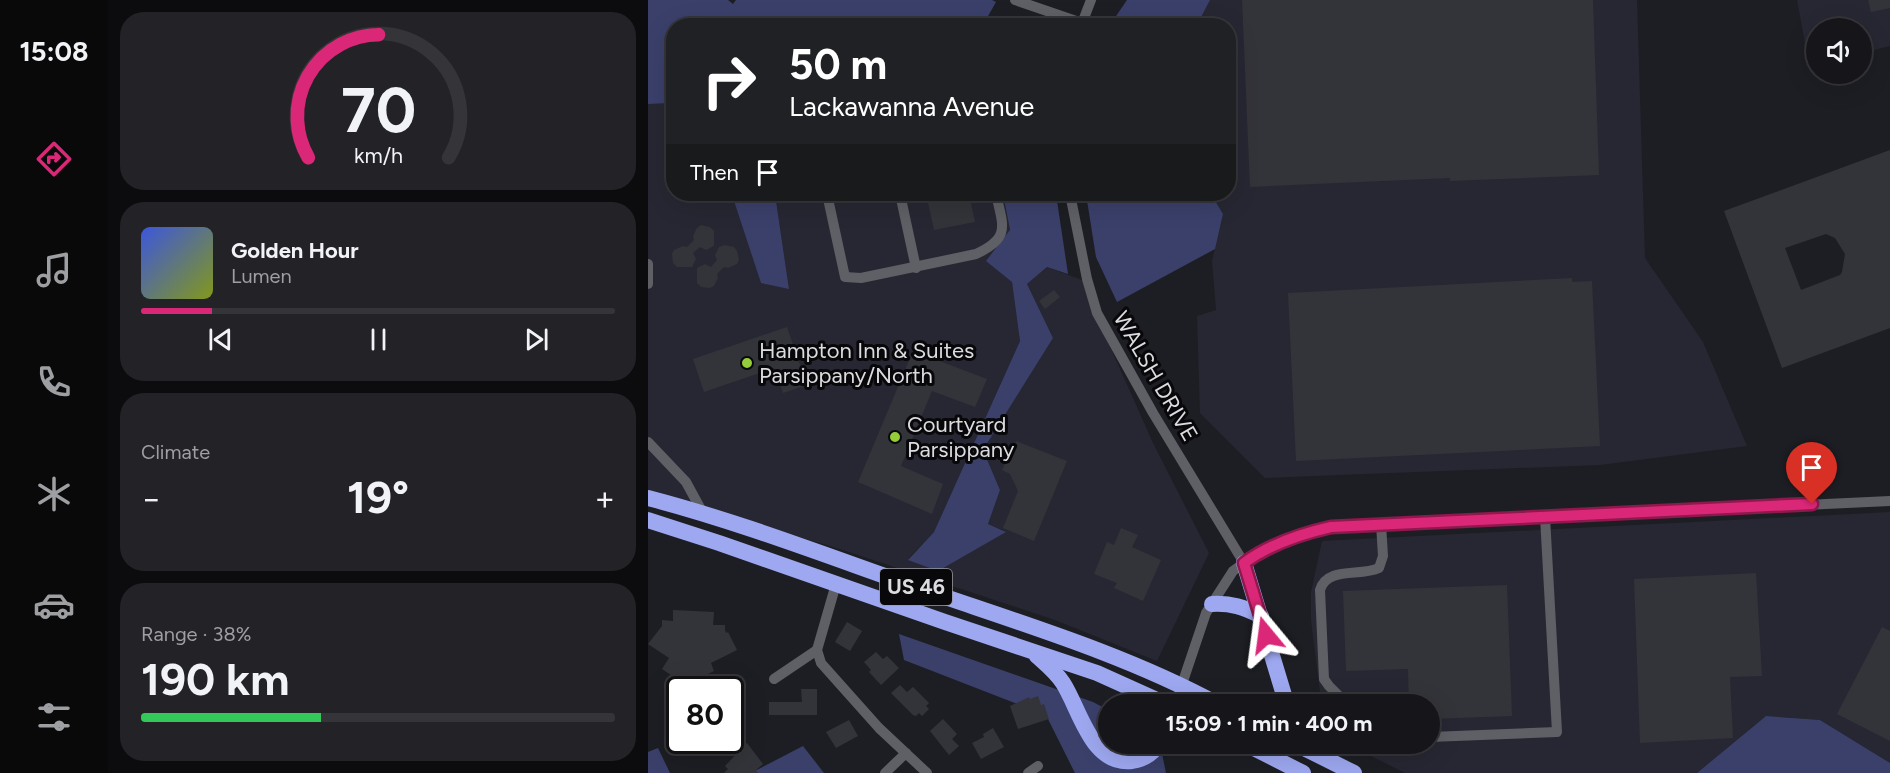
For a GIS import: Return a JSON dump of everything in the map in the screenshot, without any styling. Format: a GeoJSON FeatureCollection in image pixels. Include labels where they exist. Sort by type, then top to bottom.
{"type":"FeatureCollection","features":[{"type":"Feature","properties":{"kind":"highway","name":"US 46"},"geometry":{"type":"LineString","coordinates":[[648,498],[705,515],[1008,619],[1103,653],[1181,684],[1199,694]]}},
{"type":"Feature","properties":{"kind":"highway","name":"US 46"},"geometry":{"type":"LineString","coordinates":[[648,520],[1097,673],[1144,694]]}},
{"type":"Feature","properties":{"kind":"highway"},"geometry":{"type":"LineString","coordinates":[[1244,563],[1284,694]]}},
{"type":"Feature","properties":{"kind":"highway"},"geometry":{"type":"LineString","coordinates":[[1212,604],[1227,603],[1244,607],[1261,616]]}},
{"type":"Feature","properties":{"kind":"highway"},"geometry":{"type":"LineString","coordinates":[[1029,650],[1050,667],[1061,680],[1098,748]]}},
{"type":"Feature","properties":{"kind":"highway"},"geometry":{"type":"LineString","coordinates":[[1105,754],[1116,760],[1136,760],[1149,754]]}},
{"type":"Feature","properties":{"kind":"highway"},"geometry":{"type":"LineString","coordinates":[[1266,754],[1303,773]]}},
{"type":"Feature","properties":{"kind":"highway"},"geometry":{"type":"LineString","coordinates":[[1316,754],[1354,773]]}},
{"type":"Feature","properties":{"kind":"highway"},"geometry":{"type":"LineString","coordinates":[[1323,754],[1330,761]]}},
{"type":"Feature","properties":{"kind":"street"},"geometry":{"type":"LineString","coordinates":[[1015,0],[1064,18]]}},
{"type":"Feature","properties":{"kind":"street"},"geometry":{"type":"LineString","coordinates":[[1083,18],[1090,0]]}},
{"type":"Feature","properties":{"kind":"street"},"geometry":{"type":"LineString","coordinates":[[829,201],[845,277],[876,277],[976,254],[991,248],[999,240],[1003,228],[997,201]]}},
{"type":"Feature","properties":{"kind":"street"},"geometry":{"type":"LineString","coordinates":[[902,201],[916,268]]}},
{"type":"Feature","properties":{"kind":"street","name":"WALSH DRIVE"},"geometry":{"type":"LineString","coordinates":[[1071,201],[1087,279],[1097,313],[1153,412],[1244,563]]}},
{"type":"Feature","properties":{"kind":"street"},"geometry":{"type":"LineString","coordinates":[[648,264],[648,284]]}},
{"type":"Feature","properties":{"kind":"street"},"geometry":{"type":"LineString","coordinates":[[648,442],[686,482],[705,515]]}},
{"type":"Feature","properties":{"kind":"street"},"geometry":{"type":"LineString","coordinates":[[1178,694],[1206,613],[1233,572],[1259,552],[1303,533],[1331,527],[1381,524],[1890,501]]}},
{"type":"Feature","properties":{"kind":"street"},"geometry":{"type":"LineString","coordinates":[[1440,736],[1557,732],[1545,517]]}},
{"type":"Feature","properties":{"kind":"street"},"geometry":{"type":"LineString","coordinates":[[1337,694],[1324,679],[1320,590],[1322,583],[1329,577],[1370,572],[1379,568],[1383,556],[1381,524]]}},
{"type":"Feature","properties":{"kind":"street"},"geometry":{"type":"LineString","coordinates":[[836,584],[817,650],[821,663],[879,728],[927,773]]}},
{"type":"Feature","properties":{"kind":"street"},"geometry":{"type":"LineString","coordinates":[[774,679],[817,650]]}},
{"type":"Feature","properties":{"kind":"street"},"geometry":{"type":"LineString","coordinates":[[885,773],[906,753]]}},
{"type":"Feature","properties":{"kind":"street"},"geometry":{"type":"LineString","coordinates":[[1028,773],[1038,766]]}},
{"type":"Feature","properties":{"kind":"shaded area"},"geometry":{"type":"Polygon","coordinates":[[[648,0],[728,0],[733,4],[736,0],[992,0],[996,2],[987,18],[666,18],[666,103],[648,104],[648,0]]]}},
{"type":"Feature","properties":{"kind":"shaded area"},"geometry":{"type":"Polygon","coordinates":[[[1127,0],[1210,0],[1201,18],[1115,18],[1127,0]]]}},
{"type":"Feature","properties":{"kind":"shaded area"},"geometry":{"type":"Polygon","coordinates":[[[1210,0],[1637,0],[1645,258],[1703,342],[1747,446],[1600,465],[1265,478],[1200,413],[1197,316],[1216,310],[1212,261],[1223,214],[1215,201],[1236,201],[1236,18],[1201,18],[1210,0]]]}},
{"type":"Feature","properties":{"kind":"shaded area"},"geometry":{"type":"Polygon","coordinates":[[[1797,0],[1890,0],[1890,46],[1872,50],[1872,18],[1806,18],[1806,49],[1797,0]]]}},
{"type":"Feature","properties":{"kind":"shaded area"},"geometry":{"type":"Polygon","coordinates":[[[666,103],[666,201],[734,201],[761,283],[789,288],[776,201],[1004,201],[1010,230],[1012,282],[1020,341],[934,532],[908,559],[1005,531],[988,524],[1000,490],[983,450],[1053,338],[1027,284],[1047,267],[1085,281],[1108,342],[1153,443],[1209,553],[1157,661],[1055,620],[843,550],[648,492],[648,104],[666,103]]]}},
{"type":"Feature","properties":{"kind":"shaded area"},"geometry":{"type":"Polygon","coordinates":[[[734,201],[776,201],[789,289],[761,283],[734,201]]]}},
{"type":"Feature","properties":{"kind":"shaded area"},"geometry":{"type":"Polygon","coordinates":[[[1004,201],[1057,201],[1068,274],[1047,267],[1027,284],[1053,338],[983,450],[1000,490],[988,524],[1006,532],[938,571],[908,560],[934,532],[1020,341],[1012,282],[986,261],[1010,230],[1004,201]]]}},
{"type":"Feature","properties":{"kind":"shaded area"},"geometry":{"type":"Polygon","coordinates":[[[1087,201],[1215,201],[1223,214],[1215,249],[1117,302],[1096,257],[1087,201]]]}},
{"type":"Feature","properties":{"kind":"shaded area"},"geometry":{"type":"Polygon","coordinates":[[[1890,512],[1890,763],[1820,720],[1766,716],[1697,773],[1405,773],[1367,754],[1440,754],[1440,694],[1321,694],[1311,620],[1311,592],[1322,541],[1890,512]]]}},
{"type":"Feature","properties":{"kind":"shaded area"},"geometry":{"type":"Polygon","coordinates":[[[899,634],[1093,702],[1098,705],[1098,754],[1162,754],[1166,773],[1075,773],[1046,715],[904,660],[899,634]]]}},
{"type":"Feature","properties":{"kind":"shaded area"},"geometry":{"type":"Polygon","coordinates":[[[1766,716],[1820,720],[1890,763],[1890,773],[1697,773],[1766,716]]]}},
{"type":"Feature","properties":{"kind":"shaded area"},"geometry":{"type":"Polygon","coordinates":[[[803,746],[824,773],[751,773],[803,746]]]}},
{"type":"Feature","properties":{"kind":"shaded area"},"geometry":{"type":"Polygon","coordinates":[[[658,748],[670,773],[648,773],[648,752],[658,748]]]}},
{"type":"Feature","properties":{"kind":"building"},"geometry":{"type":"Polygon","coordinates":[[[1242,0],[1593,0],[1599,175],[1450,181],[1450,178],[1250,187],[1242,0]]]}},
{"type":"Feature","properties":{"kind":"building"},"geometry":{"type":"Polygon","coordinates":[[[1868,0],[1890,0],[1890,8],[1871,12],[1868,0]]]}},
{"type":"Feature","properties":{"kind":"building"},"geometry":{"type":"Polygon","coordinates":[[[1890,150],[1890,328],[1782,368],[1724,211],[1890,150]],[[1826,234],[1785,248],[1801,290],[1840,275],[1842,272],[1845,254],[1835,238],[1826,234]]]}},
{"type":"Feature","properties":{"kind":"building"},"geometry":{"type":"Polygon","coordinates":[[[928,201],[970,201],[975,222],[934,230],[928,201]]]}},
{"type":"Feature","properties":{"kind":"building"},"geometry":{"type":"Polygon","coordinates":[[[701,225],[710,227],[714,231],[714,246],[706,250],[700,247],[693,253],[696,259],[692,267],[677,267],[673,263],[674,250],[683,246],[687,247],[694,240],[693,236],[701,225]]]}},
{"type":"Feature","properties":{"kind":"building"},"geometry":{"type":"Polygon","coordinates":[[[725,245],[734,247],[737,251],[739,260],[737,264],[728,268],[724,267],[717,274],[718,278],[714,286],[701,287],[697,283],[697,268],[705,264],[711,267],[717,260],[715,255],[719,247],[725,245]]]}},
{"type":"Feature","properties":{"kind":"building"},"geometry":{"type":"Polygon","coordinates":[[[1572,278],[1572,282],[1592,281],[1600,446],[1296,461],[1288,293],[1572,278]]]}},
{"type":"Feature","properties":{"kind":"building"},"geometry":{"type":"Polygon","coordinates":[[[1054,290],[1060,297],[1045,309],[1039,301],[1054,290]]]}},
{"type":"Feature","properties":{"kind":"building","name":"Hampton Inn & Suites Parsippany/North"},"geometry":{"type":"Polygon","coordinates":[[[787,327],[807,385],[783,393],[774,368],[704,392],[693,359],[787,327]]]}},
{"type":"Feature","properties":{"kind":"building","name":"Courtyard Parsippany"},"geometry":{"type":"Polygon","coordinates":[[[913,351],[987,379],[975,407],[932,391],[901,466],[943,484],[932,514],[858,482],[913,351]]]}},
{"type":"Feature","properties":{"kind":"building"},"geometry":{"type":"Polygon","coordinates":[[[1016,441],[1067,461],[1034,541],[1003,528],[1018,491],[1010,474],[1002,470],[1016,441]]]}},
{"type":"Feature","properties":{"kind":"building"},"geometry":{"type":"Polygon","coordinates":[[[1121,528],[1138,535],[1132,547],[1161,560],[1143,601],[1114,588],[1117,583],[1094,574],[1107,542],[1114,545],[1121,528]]]}},
{"type":"Feature","properties":{"kind":"building"},"geometry":{"type":"Polygon","coordinates":[[[1756,573],[1762,676],[1730,677],[1733,738],[1640,743],[1634,579],[1756,573]]]}},
{"type":"Feature","properties":{"kind":"building"},"geometry":{"type":"Polygon","coordinates":[[[1507,585],[1512,716],[1440,719],[1440,694],[1409,694],[1408,669],[1346,671],[1343,591],[1507,585]]]}},
{"type":"Feature","properties":{"kind":"building"},"geometry":{"type":"Polygon","coordinates":[[[673,610],[714,612],[713,625],[725,625],[726,633],[728,632],[737,650],[711,663],[714,671],[704,676],[672,676],[662,669],[669,658],[648,644],[662,626],[662,620],[673,621],[673,610]]]}},
{"type":"Feature","properties":{"kind":"building"},"geometry":{"type":"Polygon","coordinates":[[[847,622],[862,631],[850,651],[835,642],[847,622]]]}},
{"type":"Feature","properties":{"kind":"building"},"geometry":{"type":"Polygon","coordinates":[[[1882,627],[1890,631],[1890,741],[1837,714],[1882,627]]]}},
{"type":"Feature","properties":{"kind":"building"},"geometry":{"type":"Polygon","coordinates":[[[876,652],[883,659],[887,656],[899,668],[881,685],[869,672],[871,670],[864,662],[876,652]]]}},
{"type":"Feature","properties":{"kind":"building"},"geometry":{"type":"Polygon","coordinates":[[[900,685],[907,692],[913,687],[929,703],[926,706],[929,709],[922,716],[919,713],[916,716],[913,715],[891,693],[900,685]]]}},
{"type":"Feature","properties":{"kind":"building"},"geometry":{"type":"Polygon","coordinates":[[[801,689],[817,689],[817,715],[769,715],[769,702],[802,702],[801,689]]]}},
{"type":"Feature","properties":{"kind":"building"},"geometry":{"type":"Polygon","coordinates":[[[1038,696],[1041,705],[1044,704],[1049,719],[1018,729],[1010,706],[1029,697],[1030,699],[1038,696]]]}},
{"type":"Feature","properties":{"kind":"building"},"geometry":{"type":"Polygon","coordinates":[[[943,719],[957,734],[952,739],[959,746],[949,755],[930,731],[943,719]]]}},
{"type":"Feature","properties":{"kind":"building"},"geometry":{"type":"Polygon","coordinates":[[[849,720],[858,736],[836,748],[826,732],[849,720]]]}},
{"type":"Feature","properties":{"kind":"building"},"geometry":{"type":"Polygon","coordinates":[[[993,728],[1004,747],[981,759],[972,743],[984,737],[983,734],[993,728]]]}},
{"type":"Feature","properties":{"kind":"building"},"geometry":{"type":"Polygon","coordinates":[[[747,743],[763,764],[756,770],[758,773],[724,773],[728,769],[725,766],[736,754],[744,754],[744,746],[747,743]]]}},
{"type":"Feature","properties":{"kind":"place","name":"Hampton Inn & Suites Parsippany/North"},"geometry":{"type":"Point","coordinates":[747,363]}},
{"type":"Feature","properties":{"kind":"place","name":"Courtyard Parsippany"},"geometry":{"type":"Point","coordinates":[895,437]}},
{"type":"Feature","properties":{"kind":"route"},"geometry":{"type":"LineString","coordinates":[[1266,635],[1244,563],[1259,552],[1303,533],[1331,527],[1812,504]]}}]}
